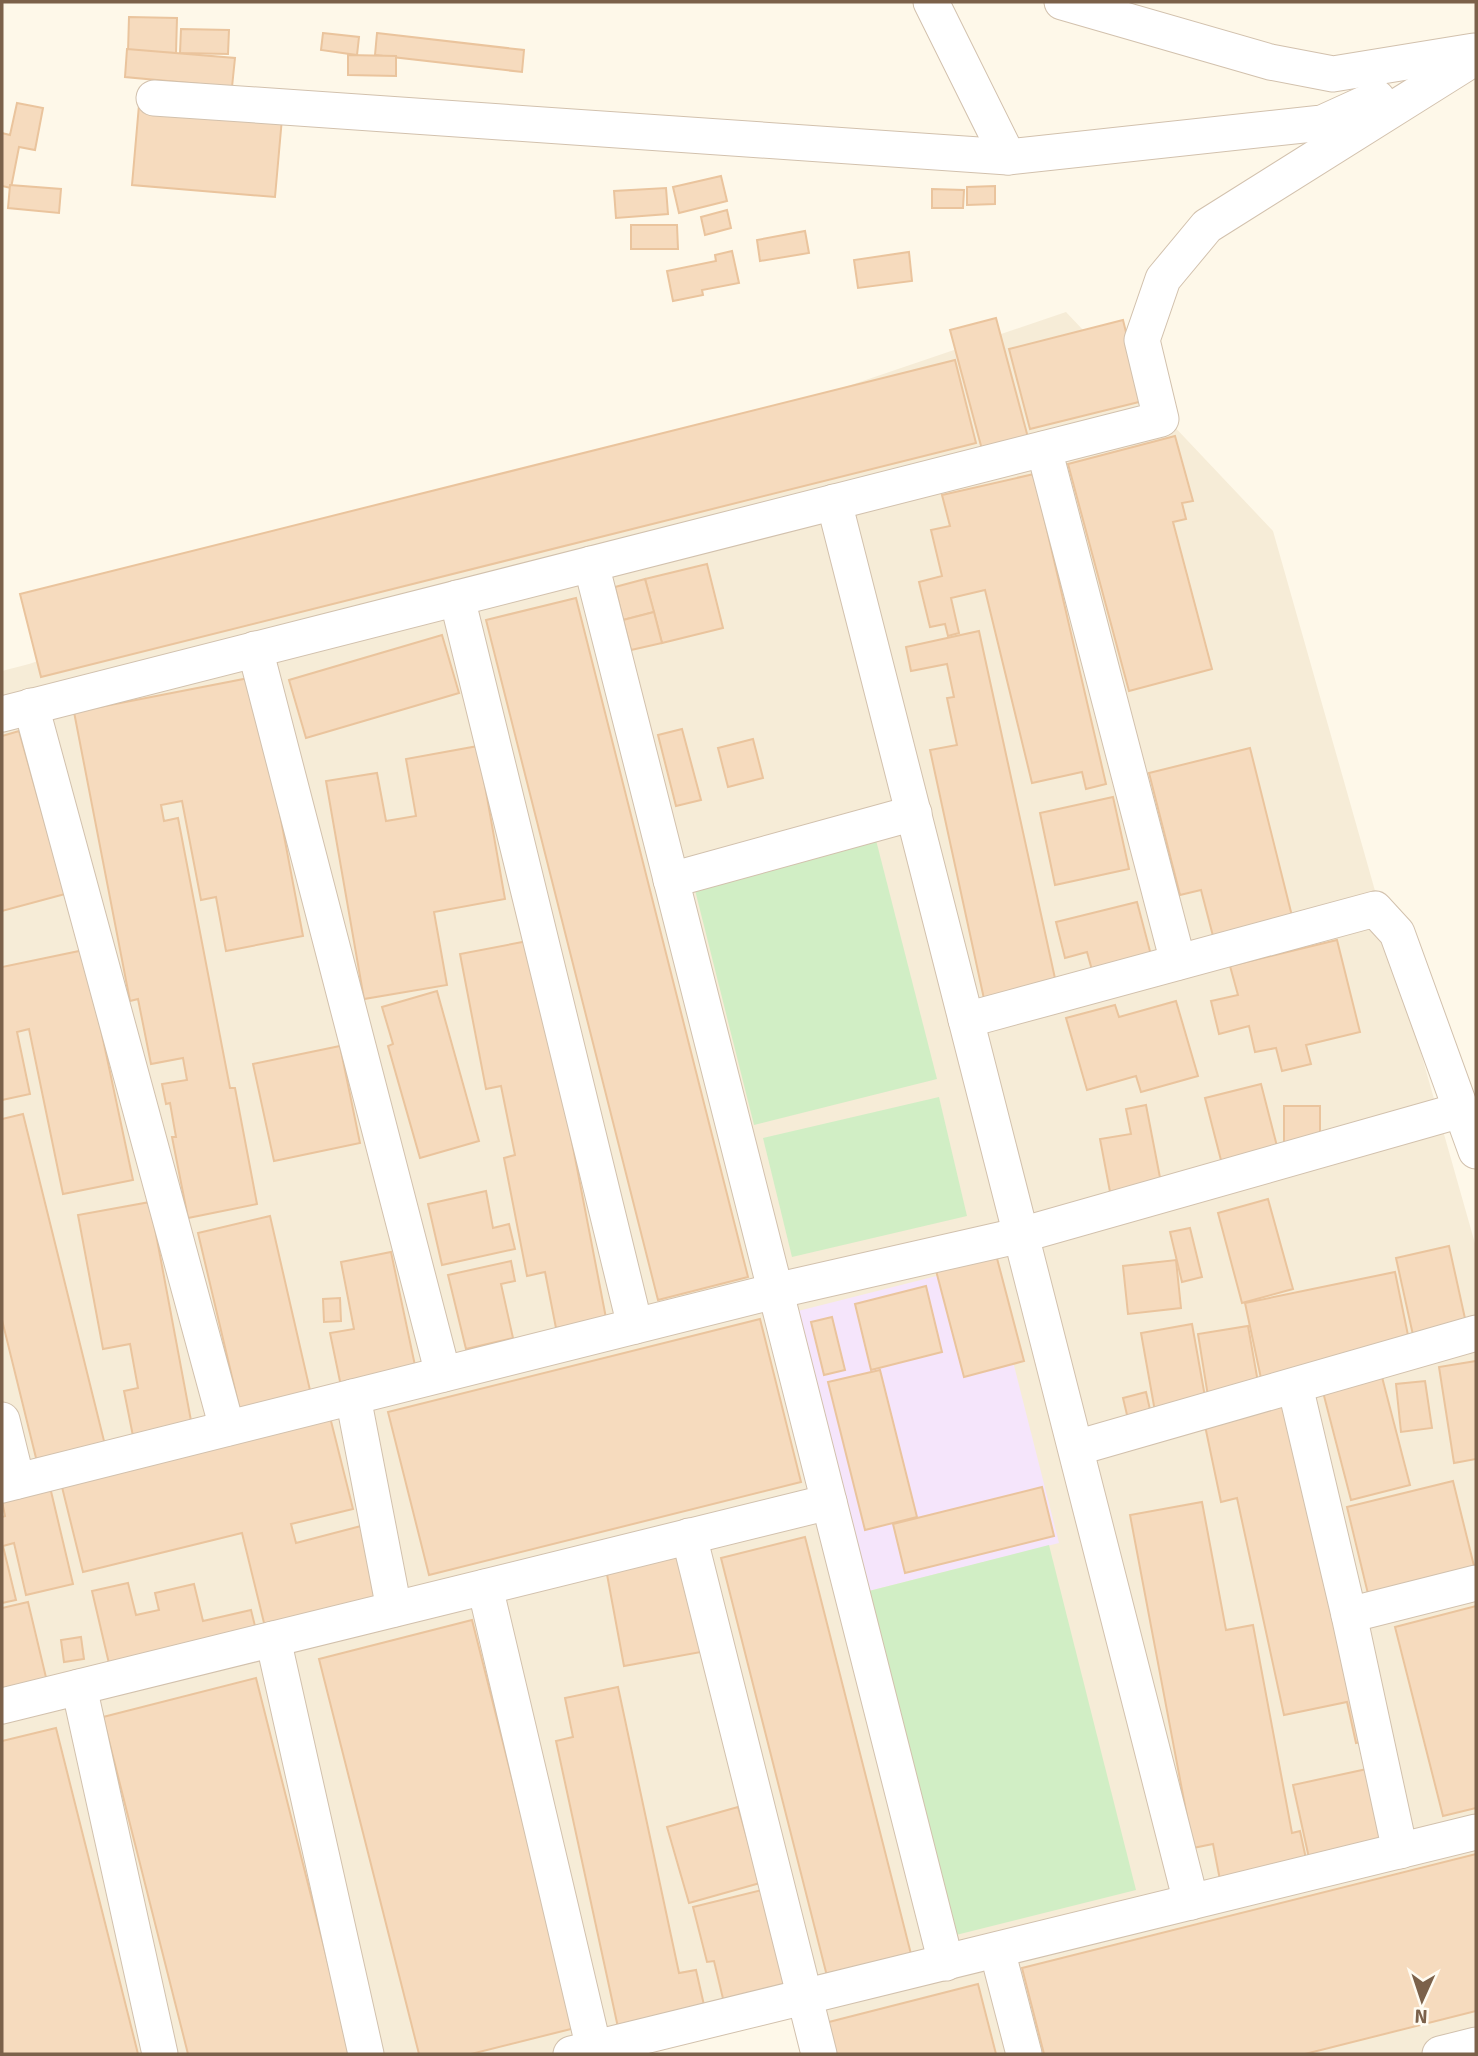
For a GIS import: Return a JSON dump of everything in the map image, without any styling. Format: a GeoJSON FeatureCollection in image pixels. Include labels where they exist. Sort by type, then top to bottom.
{"type":"FeatureCollection","features":[{"type":"Feature","properties":{"kind":"street"},"geometry":{"type":"LineString","coordinates":[[931,2],[1008,157]]}},
{"type":"Feature","properties":{"kind":"street"},"geometry":{"type":"LineString","coordinates":[[1062,2],[1270,62],[1333,74],[1476,54]]}},
{"type":"Feature","properties":{"kind":"street"},"geometry":{"type":"LineString","coordinates":[[228,1428],[16,710],[1161,419],[1142,340],[1163,279],[1207,226],[1364,116],[1476,54]]}},
{"type":"Feature","properties":{"kind":"street"},"geometry":{"type":"LineString","coordinates":[[154,98],[1008,157],[1322,123],[1364,116]]}},
{"type":"Feature","properties":{"kind":"street"},"geometry":{"type":"LineString","coordinates":[[1044,449],[1178,962]]}},
{"type":"Feature","properties":{"kind":"street"},"geometry":{"type":"LineString","coordinates":[[834,502],[1191,1902]]}},
{"type":"Feature","properties":{"kind":"street"},"geometry":{"type":"LineString","coordinates":[[591,564],[946,1963]]}},
{"type":"Feature","properties":{"kind":"street"},"geometry":{"type":"LineString","coordinates":[[457,598],[635,1326]]}},
{"type":"Feature","properties":{"kind":"street"},"geometry":{"type":"LineString","coordinates":[[255,649],[443,1374]]}},
{"type":"Feature","properties":{"kind":"street"},"geometry":{"type":"LineString","coordinates":[[671,880],[914,813]]}},
{"type":"Feature","properties":{"kind":"street"},"geometry":{"type":"LineString","coordinates":[[966,1020],[1376,909],[1398,933],[1476,1152]]}},
{"type":"Feature","properties":{"kind":"street"},"geometry":{"type":"LineString","coordinates":[[2,1420],[10,1483],[775,1290],[1021,1235],[1461,1110]]}},
{"type":"Feature","properties":{"kind":"street"},"geometry":{"type":"LineString","coordinates":[[1076,1448],[1476,1333]]}},
{"type":"Feature","properties":{"kind":"street"},"geometry":{"type":"LineString","coordinates":[[1295,1386],[1349,1615],[1400,1851]]}},
{"type":"Feature","properties":{"kind":"street"},"geometry":{"type":"LineString","coordinates":[[353,1397],[394,1609]]}},
{"type":"Feature","properties":{"kind":"street"},"geometry":{"type":"LineString","coordinates":[[2,1706],[829,1502]]}},
{"type":"Feature","properties":{"kind":"street"},"geometry":{"type":"LineString","coordinates":[[689,1536],[819,2054]]}},
{"type":"Feature","properties":{"kind":"street"},"geometry":{"type":"LineString","coordinates":[[1349,1615],[1476,1583]]}},
{"type":"Feature","properties":{"kind":"street"},"geometry":{"type":"LineString","coordinates":[[485,1587],[583,2051],[1476,1832]]}},
{"type":"Feature","properties":{"kind":"street"},"geometry":{"type":"LineString","coordinates":[[273,1639],[366,2054]]}},
{"type":"Feature","properties":{"kind":"street"},"geometry":{"type":"LineString","coordinates":[[79,1687],[160,2054]]}},
{"type":"Feature","properties":{"kind":"street"},"geometry":{"type":"LineString","coordinates":[[997,1950],[1024,2054]]}},
{"type":"Feature","properties":{"kind":"street"},"geometry":{"type":"LineString","coordinates":[[1440,2054],[1476,2045]]}},
{"type":"Feature","properties":{"kind":"shaded area"},"geometry":{"type":"Polygon","coordinates":[[[1066,312],[1273,531],[1476,1247],[1476,2054],[819,2054],[805,1997],[574,2054],[2,2054],[2,671],[1066,312]]]}},
{"type":"Feature","properties":{"kind":"shaded area"},"geometry":{"type":"Polygon","coordinates":[[[988,1263],[1059,1543],[869,1591],[798,1311],[988,1263]]]}},
{"type":"Feature","properties":{"kind":"green space"},"geometry":{"type":"Polygon","coordinates":[[[876,840],[937,1079],[754,1125],[694,886],[876,840]]]}},
{"type":"Feature","properties":{"kind":"green space"},"geometry":{"type":"Polygon","coordinates":[[[939,1097],[967,1216],[792,1257],[763,1138],[939,1097]]]}},
{"type":"Feature","properties":{"kind":"green space"},"geometry":{"type":"Polygon","coordinates":[[[1049,1545],[1136,1890],[956,1935],[869,1591],[1049,1545]]]}},
{"type":"Feature","properties":{"kind":"building"},"geometry":{"type":"Polygon","coordinates":[[[129,17],[177,18],[176,53],[128,52],[129,17]]]}},
{"type":"Feature","properties":{"kind":"building"},"geometry":{"type":"Polygon","coordinates":[[[181,29],[229,30],[228,54],[180,53],[181,29]]]}},
{"type":"Feature","properties":{"kind":"building"},"geometry":{"type":"Polygon","coordinates":[[[323,33],[359,37],[357,55],[321,50],[323,33]]]}},
{"type":"Feature","properties":{"kind":"building"},"geometry":{"type":"Polygon","coordinates":[[[377,33],[524,50],[522,72],[375,55],[377,33]]]}},
{"type":"Feature","properties":{"kind":"building"},"geometry":{"type":"Polygon","coordinates":[[[127,49],[235,58],[232,87],[125,77],[127,49]]]}},
{"type":"Feature","properties":{"kind":"building"},"geometry":{"type":"Polygon","coordinates":[[[348,55],[396,56],[396,76],[348,75],[348,55]]]}},
{"type":"Feature","properties":{"kind":"building"},"geometry":{"type":"Polygon","coordinates":[[[17,103],[43,108],[35,150],[19,147],[11,188],[2,186],[2,133],[10,135],[17,103]]]}},
{"type":"Feature","properties":{"kind":"building"},"geometry":{"type":"Polygon","coordinates":[[[139,105],[282,118],[275,197],[132,185],[139,105]]]}},
{"type":"Feature","properties":{"kind":"building"},"geometry":{"type":"Polygon","coordinates":[[[721,176],[727,201],[679,213],[673,187],[721,176]]]}},
{"type":"Feature","properties":{"kind":"building"},"geometry":{"type":"Polygon","coordinates":[[[10,185],[61,189],[59,213],[8,208],[10,185]]]}},
{"type":"Feature","properties":{"kind":"building"},"geometry":{"type":"Polygon","coordinates":[[[995,186],[995,204],[967,205],[967,187],[995,186]]]}},
{"type":"Feature","properties":{"kind":"building"},"geometry":{"type":"Polygon","coordinates":[[[666,188],[668,214],[616,218],[614,191],[666,188]]]}},
{"type":"Feature","properties":{"kind":"building"},"geometry":{"type":"Polygon","coordinates":[[[932,189],[964,190],[963,208],[932,208],[932,189]]]}},
{"type":"Feature","properties":{"kind":"building"},"geometry":{"type":"Polygon","coordinates":[[[727,210],[731,228],[705,235],[701,217],[727,210]]]}},
{"type":"Feature","properties":{"kind":"building"},"geometry":{"type":"Polygon","coordinates":[[[631,225],[677,225],[678,249],[631,249],[631,225]]]}},
{"type":"Feature","properties":{"kind":"building"},"geometry":{"type":"Polygon","coordinates":[[[805,231],[809,253],[760,261],[757,240],[805,231]]]}},
{"type":"Feature","properties":{"kind":"building"},"geometry":{"type":"Polygon","coordinates":[[[732,251],[739,283],[702,290],[703,295],[673,301],[667,271],[716,261],[715,255],[732,251]]]}},
{"type":"Feature","properties":{"kind":"building"},"geometry":{"type":"Polygon","coordinates":[[[909,252],[912,281],[858,288],[854,260],[909,252]]]}},
{"type":"Feature","properties":{"kind":"building"},"geometry":{"type":"Polygon","coordinates":[[[996,318],[1030,445],[984,457],[950,330],[996,318]]]}},
{"type":"Feature","properties":{"kind":"building"},"geometry":{"type":"Polygon","coordinates":[[[1123,320],[1143,401],[1030,429],[1009,349],[1123,320]]]}},
{"type":"Feature","properties":{"kind":"building"},"geometry":{"type":"Polygon","coordinates":[[[955,360],[976,443],[41,677],[20,594],[955,360]]]}},
{"type":"Feature","properties":{"kind":"building"},"geometry":{"type":"Polygon","coordinates":[[[1175,436],[1193,501],[1182,503],[1186,519],[1173,522],[1212,669],[1129,691],[1068,464],[1175,436]]]}},
{"type":"Feature","properties":{"kind":"building"},"geometry":{"type":"Polygon","coordinates":[[[1034,474],[1106,784],[1086,789],[1082,772],[1032,783],[985,590],[951,598],[959,633],[948,636],[945,624],[930,627],[919,582],[942,576],[931,530],[950,526],[942,495],[1034,474]]]}},
{"type":"Feature","properties":{"kind":"building"},"geometry":{"type":"Polygon","coordinates":[[[707,564],[723,628],[662,643],[645,579],[707,564]]]}},
{"type":"Feature","properties":{"kind":"building"},"geometry":{"type":"Polygon","coordinates":[[[645,579],[654,612],[623,620],[615,587],[645,579]]]}},
{"type":"Feature","properties":{"kind":"building"},"geometry":{"type":"Polygon","coordinates":[[[576,598],[748,1277],[658,1300],[486,620],[576,598]]]}},
{"type":"Feature","properties":{"kind":"building"},"geometry":{"type":"Polygon","coordinates":[[[654,612],[662,643],[631,650],[623,620],[654,612]]]}},
{"type":"Feature","properties":{"kind":"building"},"geometry":{"type":"Polygon","coordinates":[[[979,631],[1058,992],[986,1008],[930,750],[957,745],[947,698],[954,697],[947,664],[911,671],[906,647],[979,631]]]}},
{"type":"Feature","properties":{"kind":"building"},"geometry":{"type":"Polygon","coordinates":[[[442,635],[459,693],[306,738],[289,680],[442,635]]]}},
{"type":"Feature","properties":{"kind":"building"},"geometry":{"type":"Polygon","coordinates":[[[254,677],[303,936],[226,951],[216,897],[201,900],[182,801],[161,805],[164,821],[178,818],[230,1088],[235,1088],[257,1204],[188,1218],[172,1137],[176,1137],[170,1103],[166,1104],[162,1084],[187,1080],[183,1058],[151,1064],[138,999],[130,1001],[74,712],[254,677]]]}},
{"type":"Feature","properties":{"kind":"building"},"geometry":{"type":"Polygon","coordinates":[[[682,729],[701,800],[676,806],[658,735],[682,729]]]}},
{"type":"Feature","properties":{"kind":"building"},"geometry":{"type":"Polygon","coordinates":[[[19,731],[65,894],[2,911],[2,736],[19,731]]]}},
{"type":"Feature","properties":{"kind":"building"},"geometry":{"type":"Polygon","coordinates":[[[753,739],[763,778],[728,787],[718,748],[753,739]]]}},
{"type":"Feature","properties":{"kind":"building"},"geometry":{"type":"Polygon","coordinates":[[[478,746],[505,899],[434,912],[447,985],[364,999],[326,781],[377,773],[386,821],[416,816],[406,759],[478,746]]]}},
{"type":"Feature","properties":{"kind":"building"},"geometry":{"type":"Polygon","coordinates":[[[1250,748],[1292,916],[1213,936],[1201,890],[1180,895],[1149,773],[1250,748]]]}},
{"type":"Feature","properties":{"kind":"building"},"geometry":{"type":"Polygon","coordinates":[[[1113,797],[1129,869],[1055,885],[1040,813],[1113,797]]]}},
{"type":"Feature","properties":{"kind":"building"},"geometry":{"type":"Polygon","coordinates":[[[1137,902],[1151,955],[1092,970],[1087,952],[1065,958],[1056,922],[1137,902]]]}},
{"type":"Feature","properties":{"kind":"building"},"geometry":{"type":"Polygon","coordinates":[[[533,940],[606,1318],[556,1328],[545,1272],[527,1276],[504,1158],[515,1155],[501,1086],[486,1089],[460,954],[533,940]]]}},
{"type":"Feature","properties":{"kind":"building"},"geometry":{"type":"Polygon","coordinates":[[[1337,940],[1360,1032],[1306,1045],[1311,1064],[1282,1071],[1276,1048],[1255,1052],[1249,1026],[1219,1034],[1211,1001],[1238,995],[1230,966],[1337,940]]]}},
{"type":"Feature","properties":{"kind":"building"},"geometry":{"type":"Polygon","coordinates":[[[84,950],[133,1180],[63,1194],[29,1029],[17,1032],[30,1094],[2,1100],[2,967],[84,950]]]}},
{"type":"Feature","properties":{"kind":"building"},"geometry":{"type":"Polygon","coordinates":[[[437,991],[479,1141],[420,1158],[388,1046],[393,1044],[382,1007],[437,991]]]}},
{"type":"Feature","properties":{"kind":"building"},"geometry":{"type":"Polygon","coordinates":[[[1176,1001],[1198,1076],[1141,1092],[1136,1076],[1087,1090],[1066,1018],[1115,1005],[1119,1017],[1176,1001]]]}},
{"type":"Feature","properties":{"kind":"building"},"geometry":{"type":"Polygon","coordinates":[[[340,1046],[360,1143],[274,1161],[253,1064],[340,1046]]]}},
{"type":"Feature","properties":{"kind":"building"},"geometry":{"type":"Polygon","coordinates":[[[1261,1084],[1279,1154],[1223,1168],[1205,1098],[1261,1084]]]}},
{"type":"Feature","properties":{"kind":"building"},"geometry":{"type":"Polygon","coordinates":[[[1146,1105],[1162,1188],[1111,1197],[1100,1139],[1131,1134],[1126,1109],[1146,1105]]]}},
{"type":"Feature","properties":{"kind":"building"},"geometry":{"type":"Polygon","coordinates":[[[1284,1106],[1320,1106],[1320,1145],[1284,1145],[1284,1106]]]}},
{"type":"Feature","properties":{"kind":"building"},"geometry":{"type":"Polygon","coordinates":[[[23,1114],[105,1445],[37,1462],[2,1320],[2,1119],[23,1114]]]}},
{"type":"Feature","properties":{"kind":"building"},"geometry":{"type":"Polygon","coordinates":[[[486,1191],[493,1228],[509,1224],[515,1249],[442,1265],[428,1204],[486,1191]]]}},
{"type":"Feature","properties":{"kind":"building"},"geometry":{"type":"Polygon","coordinates":[[[1268,1199],[1293,1289],[1242,1303],[1218,1213],[1268,1199]]]}},
{"type":"Feature","properties":{"kind":"building"},"geometry":{"type":"Polygon","coordinates":[[[150,1202],[192,1426],[133,1436],[124,1391],[138,1388],[130,1344],[103,1349],[78,1215],[150,1202]]]}},
{"type":"Feature","properties":{"kind":"building"},"geometry":{"type":"Polygon","coordinates":[[[270,1216],[312,1399],[241,1415],[198,1233],[270,1216]]]}},
{"type":"Feature","properties":{"kind":"building"},"geometry":{"type":"Polygon","coordinates":[[[1190,1228],[1202,1277],[1182,1282],[1170,1232],[1190,1228]]]}},
{"type":"Feature","properties":{"kind":"building"},"geometry":{"type":"Polygon","coordinates":[[[1449,1246],[1468,1332],[1415,1344],[1396,1258],[1449,1246]]]}},
{"type":"Feature","properties":{"kind":"building"},"geometry":{"type":"Polygon","coordinates":[[[994,1247],[1024,1361],[964,1377],[934,1263],[994,1247]]]}},
{"type":"Feature","properties":{"kind":"building"},"geometry":{"type":"Polygon","coordinates":[[[391,1252],[417,1375],[342,1391],[330,1333],[354,1329],[341,1262],[391,1252]]]}},
{"type":"Feature","properties":{"kind":"building"},"geometry":{"type":"Polygon","coordinates":[[[1176,1260],[1181,1308],[1128,1314],[1123,1266],[1176,1260]]]}},
{"type":"Feature","properties":{"kind":"building"},"geometry":{"type":"Polygon","coordinates":[[[511,1261],[515,1281],[501,1284],[513,1338],[466,1349],[448,1275],[511,1261]]]}},
{"type":"Feature","properties":{"kind":"building"},"geometry":{"type":"Polygon","coordinates":[[[1395,1272],[1409,1340],[1262,1383],[1245,1303],[1395,1272]]]}},
{"type":"Feature","properties":{"kind":"building"},"geometry":{"type":"Polygon","coordinates":[[[926,1286],[942,1352],[871,1370],[855,1304],[926,1286]]]}},
{"type":"Feature","properties":{"kind":"building"},"geometry":{"type":"Polygon","coordinates":[[[340,1298],[341,1321],[324,1322],[323,1299],[340,1298]]]}},
{"type":"Feature","properties":{"kind":"building"},"geometry":{"type":"Polygon","coordinates":[[[832,1317],[845,1370],[824,1375],[811,1322],[832,1317]]]}},
{"type":"Feature","properties":{"kind":"building"},"geometry":{"type":"Polygon","coordinates":[[[760,1319],[801,1482],[429,1575],[388,1412],[760,1319]]]}},
{"type":"Feature","properties":{"kind":"building"},"geometry":{"type":"Polygon","coordinates":[[[1192,1324],[1207,1408],[1156,1417],[1141,1333],[1192,1324]]]}},
{"type":"Feature","properties":{"kind":"building"},"geometry":{"type":"Polygon","coordinates":[[[1248,1326],[1259,1388],[1208,1396],[1198,1334],[1248,1326]]]}},
{"type":"Feature","properties":{"kind":"building"},"geometry":{"type":"Polygon","coordinates":[[[1476,1361],[1476,1459],[1454,1463],[1439,1367],[1476,1361]]]}},
{"type":"Feature","properties":{"kind":"building"},"geometry":{"type":"Polygon","coordinates":[[[880,1370],[917,1517],[865,1530],[828,1382],[880,1370]]]}},
{"type":"Feature","properties":{"kind":"building"},"geometry":{"type":"Polygon","coordinates":[[[1382,1377],[1410,1485],[1351,1500],[1323,1392],[1382,1377]]]}},
{"type":"Feature","properties":{"kind":"building"},"geometry":{"type":"Polygon","coordinates":[[[1425,1381],[1432,1428],[1401,1432],[1396,1384],[1425,1381]]]}},
{"type":"Feature","properties":{"kind":"building"},"geometry":{"type":"Polygon","coordinates":[[[1146,1392],[1151,1414],[1128,1419],[1123,1398],[1146,1392]]]}},
{"type":"Feature","properties":{"kind":"building"},"geometry":{"type":"Polygon","coordinates":[[[1292,1403],[1366,1741],[1356,1743],[1347,1702],[1284,1715],[1237,1498],[1221,1502],[1204,1421],[1292,1403]]]}},
{"type":"Feature","properties":{"kind":"building"},"geometry":{"type":"Polygon","coordinates":[[[329,1413],[353,1509],[291,1524],[296,1543],[361,1526],[380,1602],[266,1631],[242,1533],[83,1572],[62,1487],[329,1413]]]}},
{"type":"Feature","properties":{"kind":"building"},"geometry":{"type":"Polygon","coordinates":[[[1453,1481],[1476,1574],[1370,1602],[1347,1507],[1453,1481]]]}},
{"type":"Feature","properties":{"kind":"building"},"geometry":{"type":"Polygon","coordinates":[[[50,1487],[73,1584],[26,1595],[14,1543],[3,1546],[16,1600],[2,1603],[2,1517],[5,1516],[2,1501],[50,1487]]]}},
{"type":"Feature","properties":{"kind":"building"},"geometry":{"type":"Polygon","coordinates":[[[1042,1487],[1054,1536],[905,1573],[893,1524],[1042,1487]]]}},
{"type":"Feature","properties":{"kind":"building"},"geometry":{"type":"Polygon","coordinates":[[[1202,1502],[1226,1630],[1253,1625],[1292,1833],[1300,1831],[1308,1868],[1221,1885],[1213,1844],[1193,1848],[1130,1515],[1202,1502]]]}},
{"type":"Feature","properties":{"kind":"building"},"geometry":{"type":"Polygon","coordinates":[[[805,1537],[911,1954],[827,1976],[721,1558],[805,1537]]]}},
{"type":"Feature","properties":{"kind":"building"},"geometry":{"type":"Polygon","coordinates":[[[684,1556],[701,1652],[624,1666],[606,1569],[684,1556]]]}},
{"type":"Feature","properties":{"kind":"building"},"geometry":{"type":"Polygon","coordinates":[[[128,1583],[136,1615],[159,1610],[155,1593],[194,1584],[203,1621],[251,1610],[258,1638],[111,1672],[92,1591],[128,1583]]]}},
{"type":"Feature","properties":{"kind":"building"},"geometry":{"type":"Polygon","coordinates":[[[28,1602],[49,1690],[2,1701],[2,1608],[28,1602]]]}},
{"type":"Feature","properties":{"kind":"building"},"geometry":{"type":"Polygon","coordinates":[[[1476,1606],[1476,1808],[1443,1816],[1395,1627],[1476,1606]]]}},
{"type":"Feature","properties":{"kind":"building"},"geometry":{"type":"Polygon","coordinates":[[[472,1620],[575,2028],[471,2054],[419,2054],[319,1659],[472,1620]]]}},
{"type":"Feature","properties":{"kind":"building"},"geometry":{"type":"Polygon","coordinates":[[[81,1637],[84,1659],[64,1662],[61,1640],[81,1637]]]}},
{"type":"Feature","properties":{"kind":"building"},"geometry":{"type":"Polygon","coordinates":[[[256,1678],[351,2054],[188,2054],[103,1717],[256,1678]]]}},
{"type":"Feature","properties":{"kind":"building"},"geometry":{"type":"Polygon","coordinates":[[[618,1687],[679,1973],[696,1970],[706,2014],[619,2032],[556,1741],[573,1737],[565,1698],[618,1687]]]}},
{"type":"Feature","properties":{"kind":"building"},"geometry":{"type":"Polygon","coordinates":[[[56,1728],[138,2054],[2,2054],[2,1741],[56,1728]]]}},
{"type":"Feature","properties":{"kind":"building"},"geometry":{"type":"Polygon","coordinates":[[[1376,1767],[1392,1840],[1309,1858],[1293,1785],[1376,1767]]]}},
{"type":"Feature","properties":{"kind":"building"},"geometry":{"type":"Polygon","coordinates":[[[738,1807],[760,1883],[689,1903],[667,1827],[738,1807]]]}},
{"type":"Feature","properties":{"kind":"building"},"geometry":{"type":"Polygon","coordinates":[[[1476,1854],[1476,2011],[1305,2054],[1044,2054],[1022,1968],[1476,1854]]]}},
{"type":"Feature","properties":{"kind":"building"},"geometry":{"type":"Polygon","coordinates":[[[766,1889],[791,1995],[726,2011],[714,1961],[707,1962],[693,1907],[766,1889]]]}},
{"type":"Feature","properties":{"kind":"building"},"geometry":{"type":"Polygon","coordinates":[[[978,1984],[996,2054],[829,2054],[821,2024],[978,1984]]]}}]}
